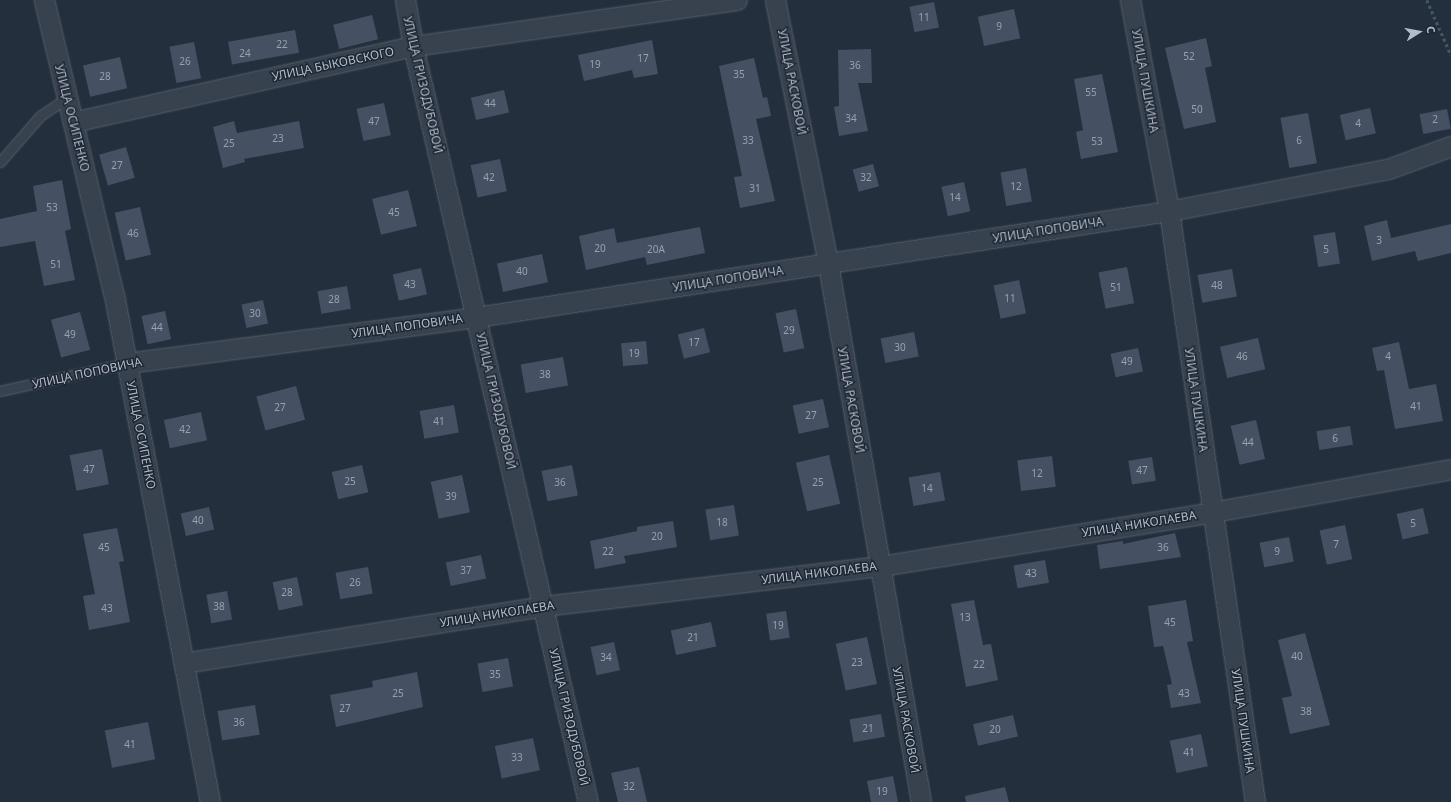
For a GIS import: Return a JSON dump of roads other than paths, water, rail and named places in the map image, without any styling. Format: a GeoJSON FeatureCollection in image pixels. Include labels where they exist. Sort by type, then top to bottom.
{"type":"FeatureCollection","features":[{"type":"Feature","properties":{"kind":"street","name":"УЛИЦА ОСИПЕНКО"},"geometry":{"type":"LineString","coordinates":[[44,0],[114,295],[210,802]]}},
{"type":"Feature","properties":{"kind":"street","name":"УЛИЦА ГРИЗОДУБОВОЙ"},"geometry":{"type":"LineString","coordinates":[[405,0],[413,46],[544,606],[588,802]]}},
{"type":"Feature","properties":{"kind":"street","name":"УЛИЦА БЫКОВСКОГО"},"geometry":{"type":"LineString","coordinates":[[73,122],[413,46],[737,0]]}},
{"type":"Feature","properties":{"kind":"street","name":"УЛИЦА РАСКОВОЙ"},"geometry":{"type":"LineString","coordinates":[[775,0],[828,264],[921,802]]}},
{"type":"Feature","properties":{"kind":"street","name":"УЛИЦА ПУШКИНА"},"geometry":{"type":"LineString","coordinates":[[1130,0],[1169,211],[1255,802]]}},
{"type":"Feature","properties":{"kind":"street","name":"УЛИЦА ПОПОВИЧА"},"geometry":{"type":"LineString","coordinates":[[127,363],[476,317],[1169,211],[1388,169],[1451,146]]}},
{"type":"Feature","properties":{"kind":"street","name":"УЛИЦА НИКОЛАЕВА"},"geometry":{"type":"LineString","coordinates":[[184,663],[544,606],[880,566],[1213,512],[1451,469]]}},
{"type":"Feature","properties":{"kind":"lane"},"geometry":{"type":"LineString","coordinates":[[0,162],[40,116],[67,98]]}},
{"type":"Feature","properties":{"kind":"lane","name":"УЛИЦА ПОПОВИЧА"},"geometry":{"type":"LineString","coordinates":[[0,391],[127,363]]}}]}
